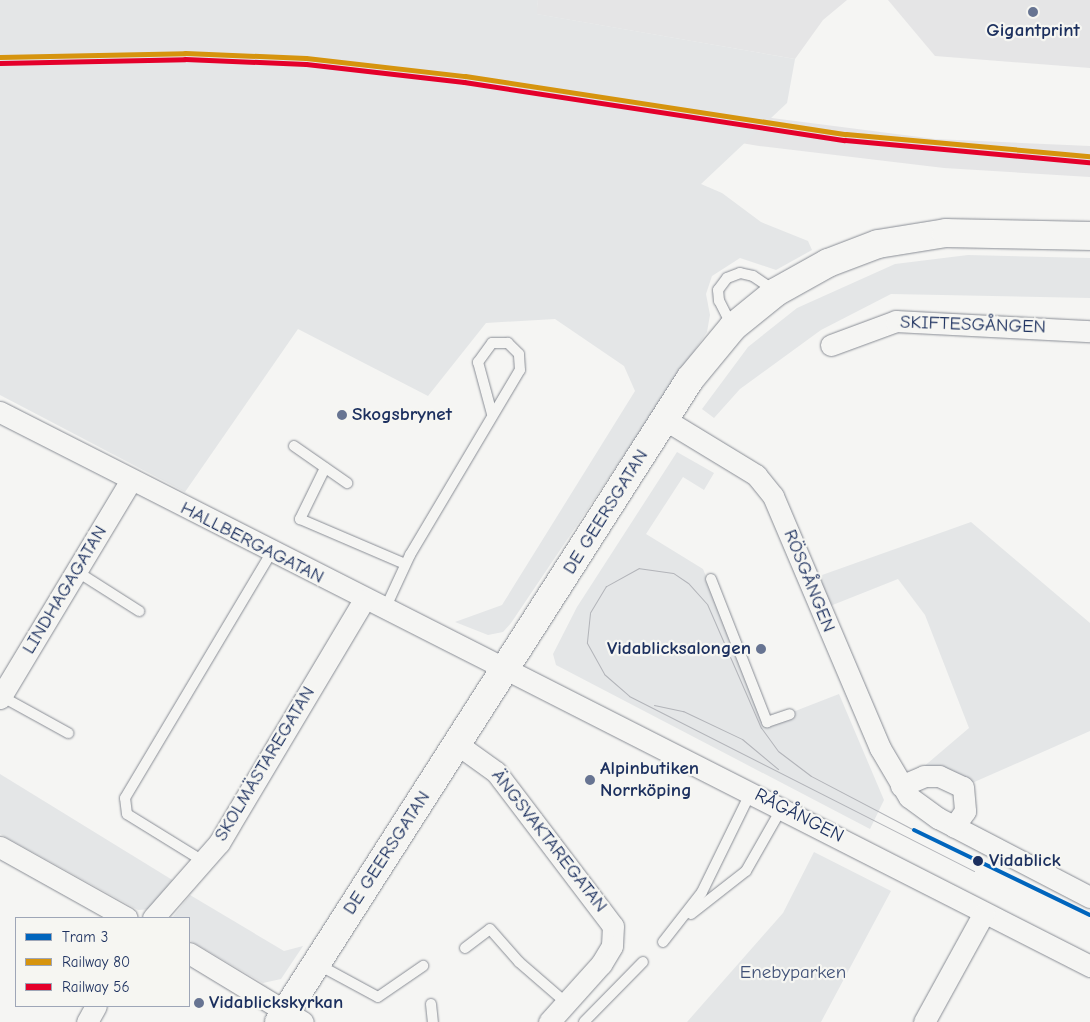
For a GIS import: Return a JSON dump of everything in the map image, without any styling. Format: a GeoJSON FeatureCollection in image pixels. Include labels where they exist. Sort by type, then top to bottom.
{"type":"FeatureCollection","features":[{"type":"Feature","properties":{"kind":"main road","name":"DE GEERSGATAN"},"geometry":{"type":"LineString","coordinates":[[289,1018],[316,964],[664,420],[733,326],[776,292],[828,263],[878,244],[946,233],[1090,236]]}},
{"type":"Feature","properties":{"kind":"street","name":"SKIFTESGÅNGEN"},"geometry":{"type":"LineString","coordinates":[[831,345],[896,321],[1090,331]]}},
{"type":"Feature","properties":{"kind":"street","name":"HALLBERGAGATAN"},"geometry":{"type":"LineString","coordinates":[[0,412],[130,482],[364,600],[506,668]]}},
{"type":"Feature","properties":{"kind":"street","name":"RÖSGÅNGEN"},"geometry":{"type":"LineString","coordinates":[[664,420],[756,475],[773,496],[871,728],[901,786],[954,827],[1090,897]]}},
{"type":"Feature","properties":{"kind":"street","name":"LINDHAGAGATAN"},"geometry":{"type":"LineString","coordinates":[[1,697],[130,482]]}},
{"type":"Feature","properties":{"kind":"street","name":"SKOLMÄSTAREGATAN"},"geometry":{"type":"LineString","coordinates":[[154,917],[218,843],[364,600]]}},
{"type":"Feature","properties":{"kind":"street","name":"RÅGÅNGEN"},"geometry":{"type":"LineString","coordinates":[[506,668],[1090,966]]}},
{"type":"Feature","properties":{"kind":"street","name":"ÄNGSVAKTAREGATAN"},"geometry":{"type":"LineString","coordinates":[[457,744],[496,772],[613,926],[612,946],[601,964],[564,1001],[549,1022]]}},
{"type":"Feature","properties":{"kind":"street"},"geometry":{"type":"LineString","coordinates":[[901,786],[932,776],[963,787],[966,811],[954,827]]}},
{"type":"Feature","properties":{"kind":"street"},"geometry":{"type":"LineString","coordinates":[[0,847],[125,917]]}},
{"type":"Feature","properties":{"kind":"street"},"geometry":{"type":"LineString","coordinates":[[924,1022],[984,913]]}},
{"type":"Feature","properties":{"kind":"street"},"geometry":{"type":"LineString","coordinates":[[190,955],[289,1018]]}},
{"type":"Feature","properties":{"kind":"street"},"geometry":{"type":"LineString","coordinates":[[87,1022],[95,1007]]}},
{"type":"Feature","properties":{"kind":"lane"},"geometry":{"type":"LineString","coordinates":[[733,326],[719,301],[718,290],[727,278],[740,273],[754,276],[776,292]]}},
{"type":"Feature","properties":{"kind":"lane"},"geometry":{"type":"LineString","coordinates":[[385,610],[405,564],[492,414],[520,370],[519,354],[508,343],[492,343],[478,362],[492,414]]}},
{"type":"Feature","properties":{"kind":"lane"},"geometry":{"type":"LineString","coordinates":[[294,446],[348,483]]}},
{"type":"Feature","properties":{"kind":"lane"},"geometry":{"type":"LineString","coordinates":[[325,468],[300,519],[405,564]]}},
{"type":"Feature","properties":{"kind":"lane"},"geometry":{"type":"LineString","coordinates":[[203,861],[127,814],[125,798],[271,553]]}},
{"type":"Feature","properties":{"kind":"lane"},"geometry":{"type":"LineString","coordinates":[[76,571],[139,611]]}},
{"type":"Feature","properties":{"kind":"lane"},"geometry":{"type":"LineString","coordinates":[[711,579],[768,722],[790,714]]}},
{"type":"Feature","properties":{"kind":"lane"},"geometry":{"type":"LineString","coordinates":[[1,697],[68,733]]}},
{"type":"Feature","properties":{"kind":"lane"},"geometry":{"type":"LineString","coordinates":[[686,917],[751,792]]}},
{"type":"Feature","properties":{"kind":"lane"},"geometry":{"type":"LineString","coordinates":[[663,942],[686,917],[746,871],[782,808]]}},
{"type":"Feature","properties":{"kind":"lane"},"geometry":{"type":"LineString","coordinates":[[465,948],[490,929],[519,962],[564,1001]]}},
{"type":"Feature","properties":{"kind":"lane"},"geometry":{"type":"LineString","coordinates":[[584,1022],[643,962]]}},
{"type":"Feature","properties":{"kind":"lane"},"geometry":{"type":"LineString","coordinates":[[316,964],[378,997],[423,966]]}},
{"type":"Feature","properties":{"kind":"lane"},"geometry":{"type":"LineString","coordinates":[[431,1004],[433,1022]]}},
{"type":"Feature","properties":{"kind":"shaded area"},"geometry":{"type":"Polygon","coordinates":[[[538,0],[847,0],[823,20],[795,59],[536,14],[538,0]]]}},
{"type":"Feature","properties":{"kind":"shaded area"},"geometry":{"type":"Polygon","coordinates":[[[888,0],[1090,0],[1090,68],[935,56],[888,0]]]}},
{"type":"Feature","properties":{"kind":"shaded area"},"geometry":{"type":"Polygon","coordinates":[[[757,116],[935,139],[1090,146],[1090,177],[944,168],[759,146],[640,126],[757,116]]]}},
{"type":"Feature","properties":{"kind":"green space"},"geometry":{"type":"Polygon","coordinates":[[[0,0],[538,0],[537,14],[795,59],[787,103],[701,184],[722,193],[761,222],[808,241],[812,250],[776,270],[740,258],[712,276],[706,294],[710,315],[707,332],[511,623],[503,632],[488,635],[455,622],[502,605],[635,391],[624,366],[555,319],[486,323],[428,396],[298,329],[185,492],[0,395],[0,0]]]}},
{"type":"Feature","properties":{"kind":"green space"},"geometry":{"type":"Polygon","coordinates":[[[968,255],[1090,258],[1090,298],[891,294],[821,330],[740,389],[714,418],[702,409],[748,347],[797,308],[895,264],[968,255]]]}},
{"type":"Feature","properties":{"kind":"green space"},"geometry":{"type":"Polygon","coordinates":[[[677,452],[714,473],[704,490],[683,477],[646,534],[703,569],[767,722],[839,694],[884,800],[870,829],[556,665],[553,654],[577,607],[677,452]]]}},
{"type":"Feature","properties":{"kind":"green space"},"geometry":{"type":"Polygon","coordinates":[[[971,522],[1090,623],[1090,731],[963,787],[952,780],[901,786],[969,728],[925,615],[898,579],[820,610],[808,580],[971,522]]]}},
{"type":"Feature","properties":{"kind":"green space"},"geometry":{"type":"Polygon","coordinates":[[[0,774],[174,881],[150,909],[138,910],[0,834],[0,774]]]}},
{"type":"Feature","properties":{"kind":"green space","name":"Enebyparken"},"geometry":{"type":"Polygon","coordinates":[[[814,852],[891,891],[821,1022],[687,1022],[783,913],[814,852]]]}},
{"type":"Feature","properties":{"kind":"green space"},"geometry":{"type":"Polygon","coordinates":[[[190,895],[284,951],[303,946],[281,979],[263,983],[190,941],[190,917],[173,917],[190,895]]]}},
{"type":"Feature","properties":{"kind":"tram line"},"geometry":{"type":"LineString","coordinates":[[914,830],[811,776],[778,751],[761,728],[707,604],[688,583],[673,573],[639,568],[606,586],[590,613],[587,643],[604,674],[629,696],[974,871]]}},
{"type":"Feature","properties":{"kind":"tram line"},"geometry":{"type":"LineString","coordinates":[[654,705],[683,711],[742,739],[778,769]]}},
{"type":"Feature","properties":{"kind":"tram line","name":"3"},"geometry":{"type":"LineString","coordinates":[[914,830],[1090,915]]}},
{"type":"Feature","properties":{"kind":"rail line","name":"80"},"geometry":{"type":"LineString","coordinates":[[0,57],[185,53],[306,58],[465,76],[846,134],[1090,156]]}},
{"type":"Feature","properties":{"kind":"rail line","name":"56"},"geometry":{"type":"LineString","coordinates":[[0,63],[185,59],[306,64],[464,82],[845,140],[1089,162]]}},
{"type":"Feature","properties":{"kind":"place","name":"Gigantprint"},"geometry":{"type":"Point","coordinates":[1033,12]}},
{"type":"Feature","properties":{"kind":"place","name":"Skogsbrynet"},"geometry":{"type":"Point","coordinates":[342,415]}},
{"type":"Feature","properties":{"kind":"place","name":"Vidablicksalongen"},"geometry":{"type":"Point","coordinates":[761,649]}},
{"type":"Feature","properties":{"kind":"place","name":"Alpinbutiken Norrköping"},"geometry":{"type":"Point","coordinates":[590,780]}},
{"type":"Feature","properties":{"kind":"place","name":"Vidablick"},"geometry":{"type":"Point","coordinates":[978,861]}},
{"type":"Feature","properties":{"kind":"place","name":"Vidablickskyrkan"},"geometry":{"type":"Point","coordinates":[199,1003]}}]}
